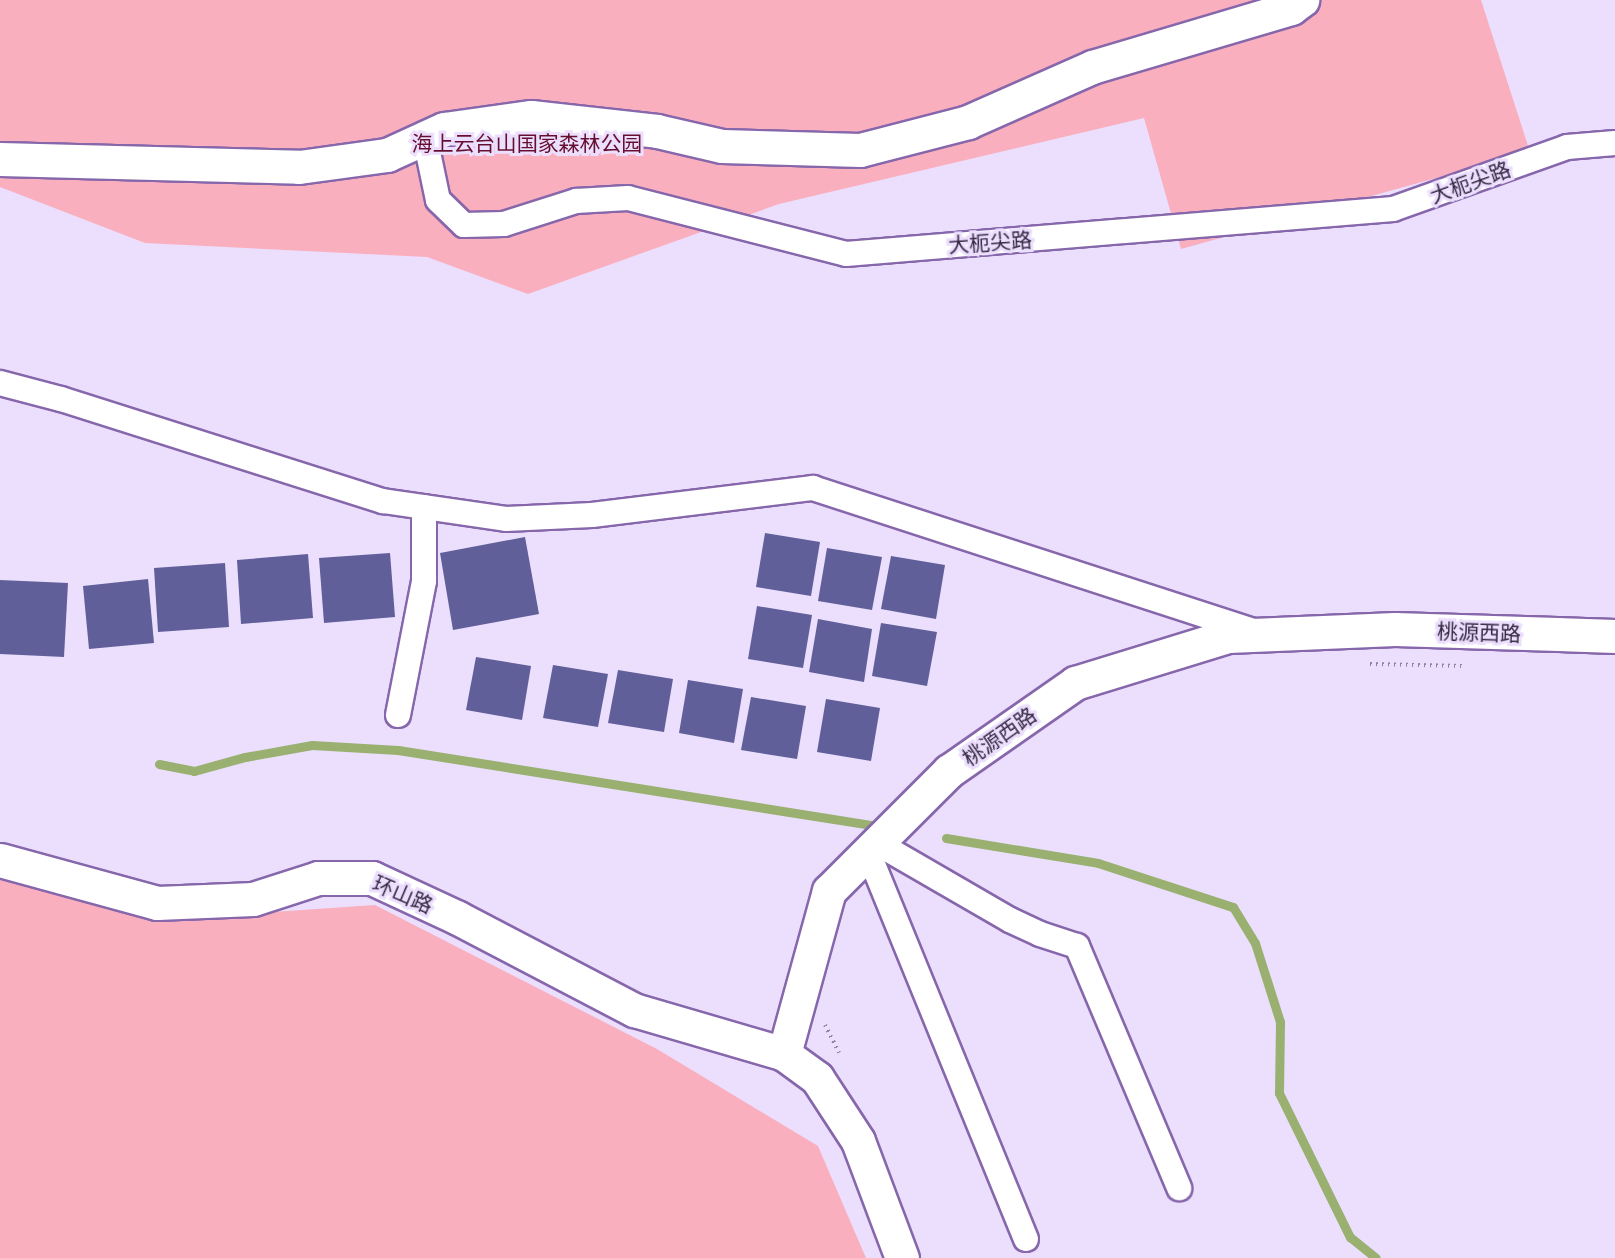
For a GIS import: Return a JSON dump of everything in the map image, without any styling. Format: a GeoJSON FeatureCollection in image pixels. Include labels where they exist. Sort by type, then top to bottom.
{"type":"FeatureCollection","features":[{"type":"Feature","properties":{"kind":"street"},"geometry":{"type":"LineString","coordinates":[[0,159],[299,167],[387,155],[444,129],[531,117],[657,131],[722,146],[860,150],[968,122],[1092,67],[1291,8],[1302,0]]}},
{"type":"Feature","properties":{"kind":"street","name":"大枙尖路"},"geometry":{"type":"LineString","coordinates":[[425,138],[438,200],[464,225],[504,224],[576,201],[628,198],[846,254],[1393,209],[1567,147],[1615,143]]}},
{"type":"Feature","properties":{"kind":"street"},"geometry":{"type":"LineString","coordinates":[[0,383],[61,399],[383,501],[506,519],[592,515],[813,488],[1264,634]]}},
{"type":"Feature","properties":{"kind":"street"},"geometry":{"type":"LineString","coordinates":[[399,715],[424,581],[423,507]]}},
{"type":"Feature","properties":{"kind":"street","name":"桃源西路"},"geometry":{"type":"LineString","coordinates":[[784,1054],[829,891],[949,771],[1075,683],[1228,636],[1395,629],[1615,636]]}},
{"type":"Feature","properties":{"kind":"street"},"geometry":{"type":"LineString","coordinates":[[872,848],[1010,920],[1040,934],[1077,946],[1179,1188]]}},
{"type":"Feature","properties":{"kind":"street"},"geometry":{"type":"LineString","coordinates":[[872,848],[1026,1239]]}},
{"type":"Feature","properties":{"kind":"street","name":"环山路"},"geometry":{"type":"LineString","coordinates":[[0,860],[158,903],[253,899],[318,878],[372,878],[458,918],[634,1010],[784,1054]]}},
{"type":"Feature","properties":{"kind":"street"},"geometry":{"type":"LineString","coordinates":[[784,1054],[817,1078],[858,1141],[902,1258]]}},
{"type":"Feature","properties":{"kind":"path"},"geometry":{"type":"LineString","coordinates":[[1364,664],[1472,666]]}},
{"type":"Feature","properties":{"kind":"path"},"geometry":{"type":"LineString","coordinates":[[822,1021],[844,1062]]}},
{"type":"Feature","properties":{"kind":"green space","name":"海上云台山国家森林公园"},"geometry":{"type":"Polygon","coordinates":[[[0,0],[1481,0],[1530,152],[1181,249],[1144,118],[779,204],[528,294],[427,257],[145,243],[0,187],[0,0]]]}},
{"type":"Feature","properties":{"kind":"green space"},"geometry":{"type":"Polygon","coordinates":[[[0,880],[167,919],[375,905],[657,1049],[818,1146],[866,1258],[0,1258],[0,880]]]}},
{"type":"Feature","properties":{"kind":"building"},"geometry":{"type":"Polygon","coordinates":[[[765,533],[820,542],[811,596],[756,587],[765,533]]]}},
{"type":"Feature","properties":{"kind":"building"},"geometry":{"type":"Polygon","coordinates":[[[525,537],[539,614],[453,630],[440,553],[525,537]]]}},
{"type":"Feature","properties":{"kind":"building"},"geometry":{"type":"Polygon","coordinates":[[[827,548],[882,557],[872,610],[818,601],[827,548]]]}},
{"type":"Feature","properties":{"kind":"building"},"geometry":{"type":"Polygon","coordinates":[[[390,553],[395,617],[324,623],[319,558],[390,553]]]}},
{"type":"Feature","properties":{"kind":"building"},"geometry":{"type":"Polygon","coordinates":[[[308,554],[313,618],[241,624],[237,560],[308,554]]]}},
{"type":"Feature","properties":{"kind":"building"},"geometry":{"type":"Polygon","coordinates":[[[891,556],[945,565],[936,619],[881,609],[891,556]]]}},
{"type":"Feature","properties":{"kind":"building"},"geometry":{"type":"Polygon","coordinates":[[[225,563],[229,627],[158,632],[154,568],[225,563]]]}},
{"type":"Feature","properties":{"kind":"building"},"geometry":{"type":"Polygon","coordinates":[[[148,579],[154,643],[89,649],[83,586],[148,579]]]}},
{"type":"Feature","properties":{"kind":"building"},"geometry":{"type":"Polygon","coordinates":[[[0,580],[68,583],[64,657],[0,654],[0,580]]]}},
{"type":"Feature","properties":{"kind":"building"},"geometry":{"type":"Polygon","coordinates":[[[757,606],[812,615],[803,668],[748,659],[757,606]]]}},
{"type":"Feature","properties":{"kind":"building"},"geometry":{"type":"Polygon","coordinates":[[[818,619],[872,629],[864,682],[809,672],[818,619]]]}},
{"type":"Feature","properties":{"kind":"building"},"geometry":{"type":"Polygon","coordinates":[[[881,623],[937,632],[927,686],[872,676],[881,623]]]}},
{"type":"Feature","properties":{"kind":"building"},"geometry":{"type":"Polygon","coordinates":[[[476,657],[531,666],[522,720],[466,710],[476,657]]]}},
{"type":"Feature","properties":{"kind":"building"},"geometry":{"type":"Polygon","coordinates":[[[553,665],[608,674],[598,727],[543,718],[553,665]]]}},
{"type":"Feature","properties":{"kind":"building"},"geometry":{"type":"Polygon","coordinates":[[[618,670],[673,679],[664,732],[608,723],[618,670]]]}},
{"type":"Feature","properties":{"kind":"building"},"geometry":{"type":"Polygon","coordinates":[[[688,680],[743,689],[734,743],[679,733],[688,680]]]}},
{"type":"Feature","properties":{"kind":"building"},"geometry":{"type":"Polygon","coordinates":[[[751,697],[806,706],[797,759],[741,750],[751,697]]]}},
{"type":"Feature","properties":{"kind":"building"},"geometry":{"type":"Polygon","coordinates":[[[826,699],[880,708],[871,761],[817,752],[826,699]]]}},
{"type":"Feature","properties":{"kind":"waterway"},"geometry":{"type":"LineString","coordinates":[[159,764],[194,771],[245,757],[312,745],[398,750],[872,825]]}},
{"type":"Feature","properties":{"kind":"waterway"},"geometry":{"type":"LineString","coordinates":[[946,838],[1098,863],[1233,907],[1255,943],[1280,1022],[1279,1093],[1350,1237],[1376,1258]]}}]}
